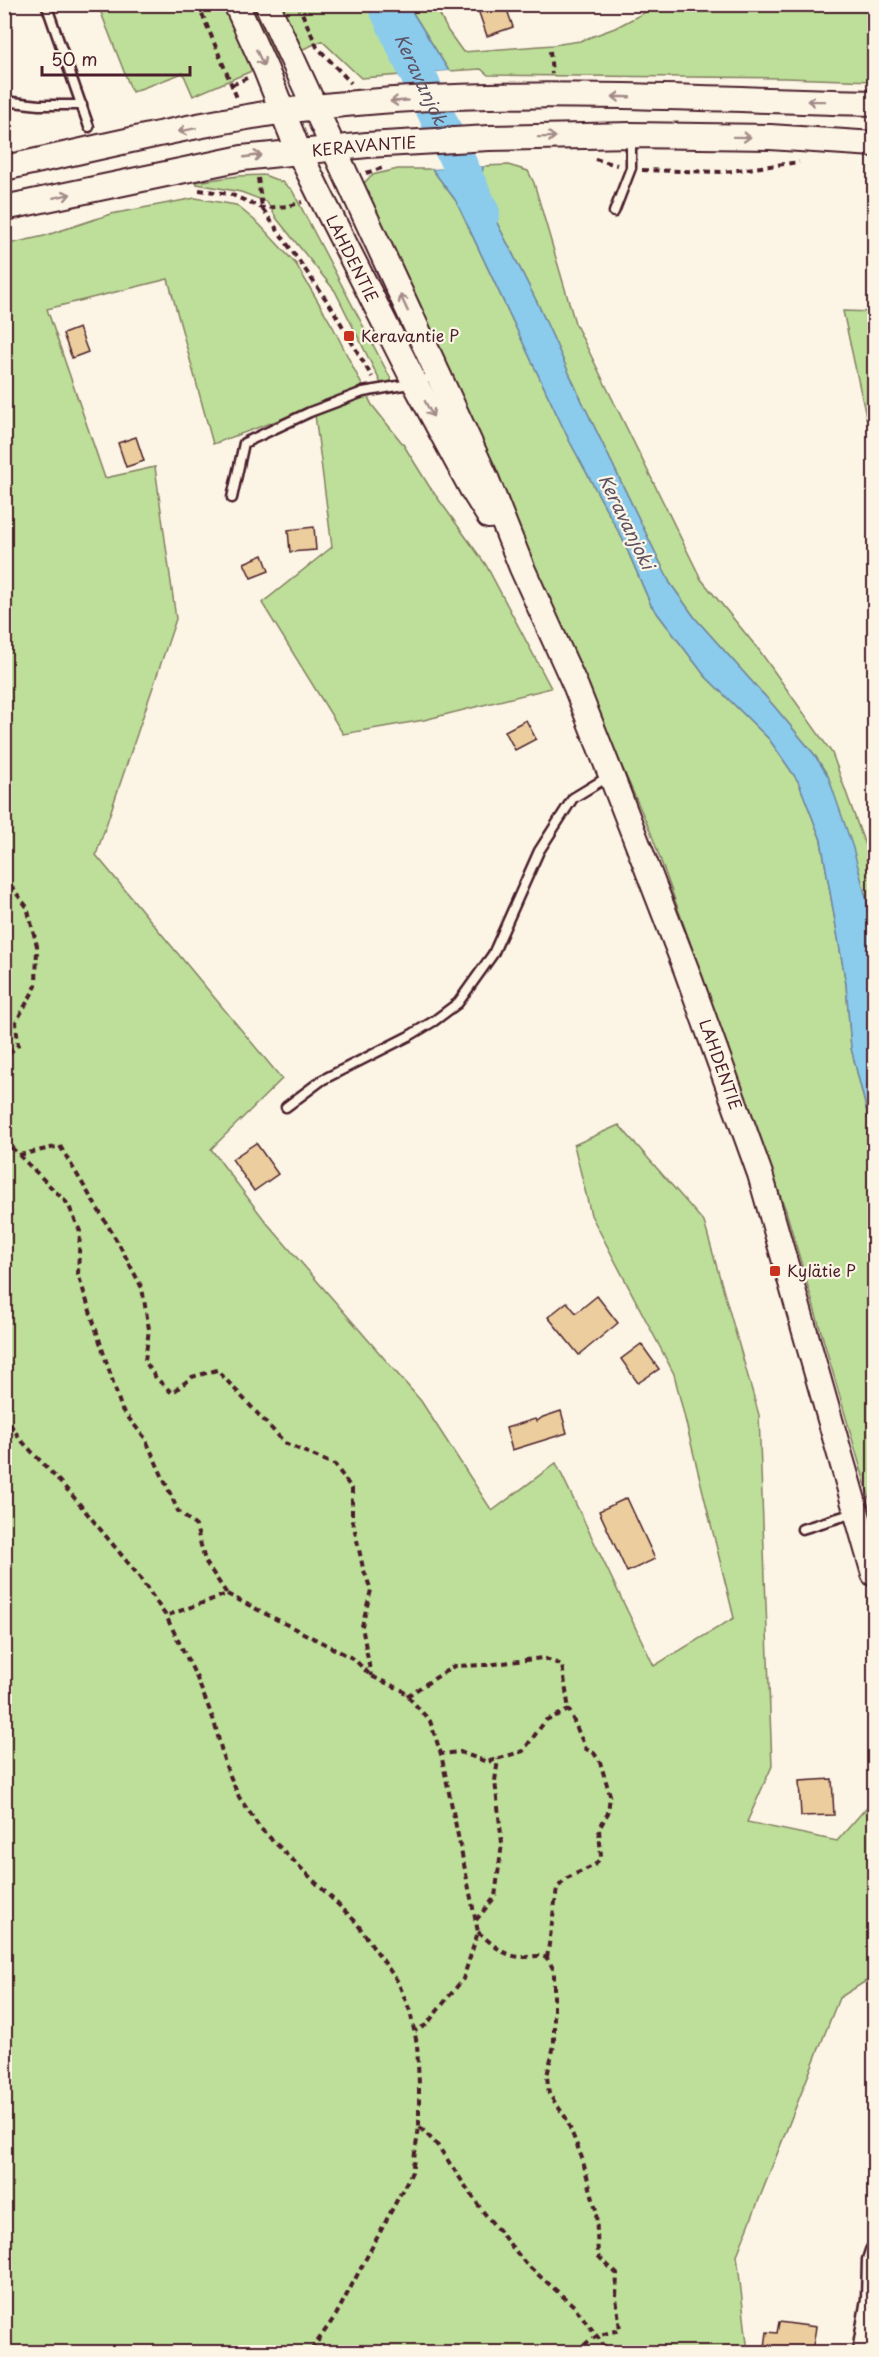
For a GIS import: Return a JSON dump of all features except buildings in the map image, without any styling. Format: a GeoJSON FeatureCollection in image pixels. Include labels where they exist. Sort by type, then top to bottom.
{"type":"FeatureCollection","features":[{"type":"Feature","properties":{"kind":"main road","name":"LAHDENTIE"},"geometry":{"type":"LineString","coordinates":[[236,4],[298,150],[415,383],[472,489],[522,568]]}},
{"type":"Feature","properties":{"kind":"main road","name":"LAHDENTIE"},"geometry":{"type":"LineString","coordinates":[[267,4],[486,478],[522,568],[576,687],[686,969],[760,1174],[874,1575]]}},
{"type":"Feature","properties":{"kind":"main road"},"geometry":{"type":"LineString","coordinates":[[4,168],[244,118],[315,108],[361,94],[874,103]]}},
{"type":"Feature","properties":{"kind":"main road","name":"KERAVANTIE"},"geometry":{"type":"LineString","coordinates":[[4,208],[242,158],[333,147],[489,138],[631,135],[770,137],[874,144]]}},
{"type":"Feature","properties":{"kind":"street"},"geometry":{"type":"LineString","coordinates":[[861,2352],[870,2299],[871,2260],[874,2251]]}},
{"type":"Feature","properties":{"kind":"lane"},"geometry":{"type":"LineString","coordinates":[[46,4],[89,127]]}},
{"type":"Feature","properties":{"kind":"lane"},"geometry":{"type":"LineString","coordinates":[[4,101],[39,105],[82,105]]}},
{"type":"Feature","properties":{"kind":"lane"},"geometry":{"type":"LineString","coordinates":[[614,212],[631,168],[631,135]]}},
{"type":"Feature","properties":{"kind":"lane"},"geometry":{"type":"LineString","coordinates":[[232,498],[244,443],[363,392],[380,391],[438,375]]}},
{"type":"Feature","properties":{"kind":"lane"},"geometry":{"type":"LineString","coordinates":[[286,1107],[322,1080],[409,1036],[458,1003],[477,980],[493,954],[539,851],[573,798],[611,775]]}},
{"type":"Feature","properties":{"kind":"lane"},"geometry":{"type":"LineString","coordinates":[[802,1528],[857,1512]]}},
{"type":"Feature","properties":{"kind":"path"},"geometry":{"type":"LineString","coordinates":[[198,4],[232,85]]}},
{"type":"Feature","properties":{"kind":"path"},"geometry":{"type":"LineString","coordinates":[[298,4],[317,47],[361,94]]}},
{"type":"Feature","properties":{"kind":"path"},"geometry":{"type":"LineString","coordinates":[[588,158],[631,168],[658,171],[724,172],[808,162]]}},
{"type":"Feature","properties":{"kind":"path"},"geometry":{"type":"LineString","coordinates":[[259,182],[262,208],[332,308],[380,391]]}},
{"type":"Feature","properties":{"kind":"path"},"geometry":{"type":"LineString","coordinates":[[262,208],[289,206],[303,202]]}},
{"type":"Feature","properties":{"kind":"path"},"geometry":{"type":"LineString","coordinates":[[4,876],[27,907],[37,946],[36,986],[16,1022],[18,1045],[4,1059]]}},
{"type":"Feature","properties":{"kind":"path"},"geometry":{"type":"LineString","coordinates":[[4,1140],[68,1204],[80,1231],[78,1274],[122,1410],[145,1438],[178,1511],[196,1526],[205,1561],[227,1594],[354,1659],[371,1676],[402,1690],[430,1721],[441,1754],[478,1932],[463,1978],[426,2025],[414,2031]]}},
{"type":"Feature","properties":{"kind":"path"},"geometry":{"type":"LineString","coordinates":[[19,1155],[60,1146],[120,1246],[142,1288],[149,1329],[145,1361],[156,1378],[172,1393],[192,1377],[217,1370],[285,1443],[335,1466],[352,1489],[352,1517],[363,1568],[371,1590],[362,1626],[371,1676]]}},
{"type":"Feature","properties":{"kind":"path"},"geometry":{"type":"LineString","coordinates":[[4,1415],[20,1438],[72,1495],[138,1575],[166,1616],[196,1676],[213,1721],[225,1764],[239,1797],[260,1828],[356,1922],[398,1982],[410,2011],[417,2044],[419,2127],[412,2172],[336,2315],[310,2352]]}},
{"type":"Feature","properties":{"kind":"path"},"geometry":{"type":"LineString","coordinates":[[166,1616],[227,1594]]}},
{"type":"Feature","properties":{"kind":"path"},"geometry":{"type":"LineString","coordinates":[[407,1696],[454,1666],[486,1665],[543,1658],[562,1665],[569,1710],[586,1749],[594,1753],[600,1762],[610,1795],[608,1813],[599,1828],[601,1857],[595,1866],[567,1878],[557,1888],[547,1958]]}},
{"type":"Feature","properties":{"kind":"path"},"geometry":{"type":"LineString","coordinates":[[441,1754],[460,1752],[487,1762],[523,1751],[546,1720],[569,1710]]}},
{"type":"Feature","properties":{"kind":"path"},"geometry":{"type":"LineString","coordinates":[[476,1921],[495,1897],[502,1843],[495,1781],[498,1759]]}},
{"type":"Feature","properties":{"kind":"path"},"geometry":{"type":"LineString","coordinates":[[478,1932],[500,1951],[523,1957],[537,1954],[547,1958],[554,1970],[554,2045],[547,2076],[549,2094],[566,2118],[582,2158],[596,2210],[598,2256],[617,2274],[616,2297],[620,2330],[595,2336],[579,2352]]}},
{"type":"Feature","properties":{"kind":"path"},"geometry":{"type":"LineString","coordinates":[[419,2127],[438,2146],[481,2209],[526,2264],[574,2306],[609,2352]]}},
{"type":"Feature","properties":{"kind":"green space"},"geometry":{"type":"Polygon","coordinates":[[[98,5],[368,5],[402,75],[361,78],[322,41],[193,96],[183,73],[132,92],[98,5]]]}},
{"type":"Feature","properties":{"kind":"green space"},"geometry":{"type":"Polygon","coordinates":[[[408,5],[435,5],[448,31],[463,52],[580,41],[615,28],[659,5],[874,5],[874,81],[488,75],[481,69],[449,71],[408,5]]]}},
{"type":"Feature","properties":{"kind":"green space"},"geometry":{"type":"Polygon","coordinates":[[[508,165],[528,171],[534,183],[575,323],[701,579],[759,650],[832,753],[874,870],[874,951],[866,897],[828,776],[814,754],[695,618],[670,583],[578,393],[537,302],[491,211],[482,174],[483,166],[508,165]]]}},
{"type":"Feature","properties":{"kind":"green space"},"geometry":{"type":"Polygon","coordinates":[[[398,169],[432,169],[456,201],[570,442],[623,540],[651,605],[705,676],[769,739],[798,781],[821,840],[846,984],[851,1048],[874,1140],[874,1514],[786,1211],[651,833],[490,466],[359,188],[372,175],[398,169]]]}},
{"type":"Feature","properties":{"kind":"green space"},"geometry":{"type":"Polygon","coordinates":[[[264,175],[282,182],[292,190],[393,383],[388,385],[381,383],[335,291],[277,219],[267,202],[241,192],[196,182],[264,175]]]}},
{"type":"Feature","properties":{"kind":"green space"},"geometry":{"type":"Polygon","coordinates":[[[195,198],[236,205],[259,224],[296,264],[333,327],[372,405],[403,444],[429,486],[486,565],[551,688],[424,720],[343,734],[262,603],[332,547],[314,407],[213,444],[168,279],[47,309],[105,478],[155,467],[176,619],[96,855],[282,1079],[211,1149],[266,1222],[421,1401],[492,1511],[556,1463],[654,1666],[734,1618],[674,1374],[591,1215],[574,1145],[619,1125],[704,1222],[759,1415],[772,1766],[747,1822],[837,1841],[874,1799],[874,1976],[839,1998],[737,2255],[748,2352],[5,2352],[4,245],[44,236],[111,214],[195,198]]]}},
{"type":"Feature","properties":{"kind":"green space"},"geometry":{"type":"Polygon","coordinates":[[[843,311],[874,312],[874,436],[870,435],[843,311]]]}},
{"type":"Feature","properties":{"kind":"water"},"geometry":{"type":"Polygon","coordinates":[[[368,5],[408,5],[449,71],[402,75],[368,5]]]}},
{"type":"Feature","properties":{"kind":"water"},"geometry":{"type":"Polygon","coordinates":[[[483,166],[482,174],[491,211],[537,302],[578,393],[670,583],[695,618],[814,754],[828,776],[853,848],[866,897],[874,951],[874,1140],[851,1048],[846,984],[821,840],[798,781],[769,739],[705,676],[651,605],[623,540],[570,442],[456,201],[432,169],[483,166]]]}},
{"type":"Feature","properties":{"kind":"pier"},"geometry":{"type":"Polygon","coordinates":[[[452,71],[450,74],[402,78],[399,75],[452,71]]]}},
{"type":"Feature","properties":{"kind":"pier"},"geometry":{"type":"Polygon","coordinates":[[[483,163],[486,166],[429,169],[432,166],[483,163]]]}},
{"type":"Feature","properties":{"kind":"waterway","name":"Keravanjoki"},"geometry":{"type":"LineString","coordinates":[[385,4],[482,213]]}},
{"type":"Feature","properties":{"kind":"place","name":"Keravantie P"},"geometry":{"type":"Point","coordinates":[349,336]}},
{"type":"Feature","properties":{"kind":"place","name":"Kylätie P"},"geometry":{"type":"Point","coordinates":[775,1271]}}]}
